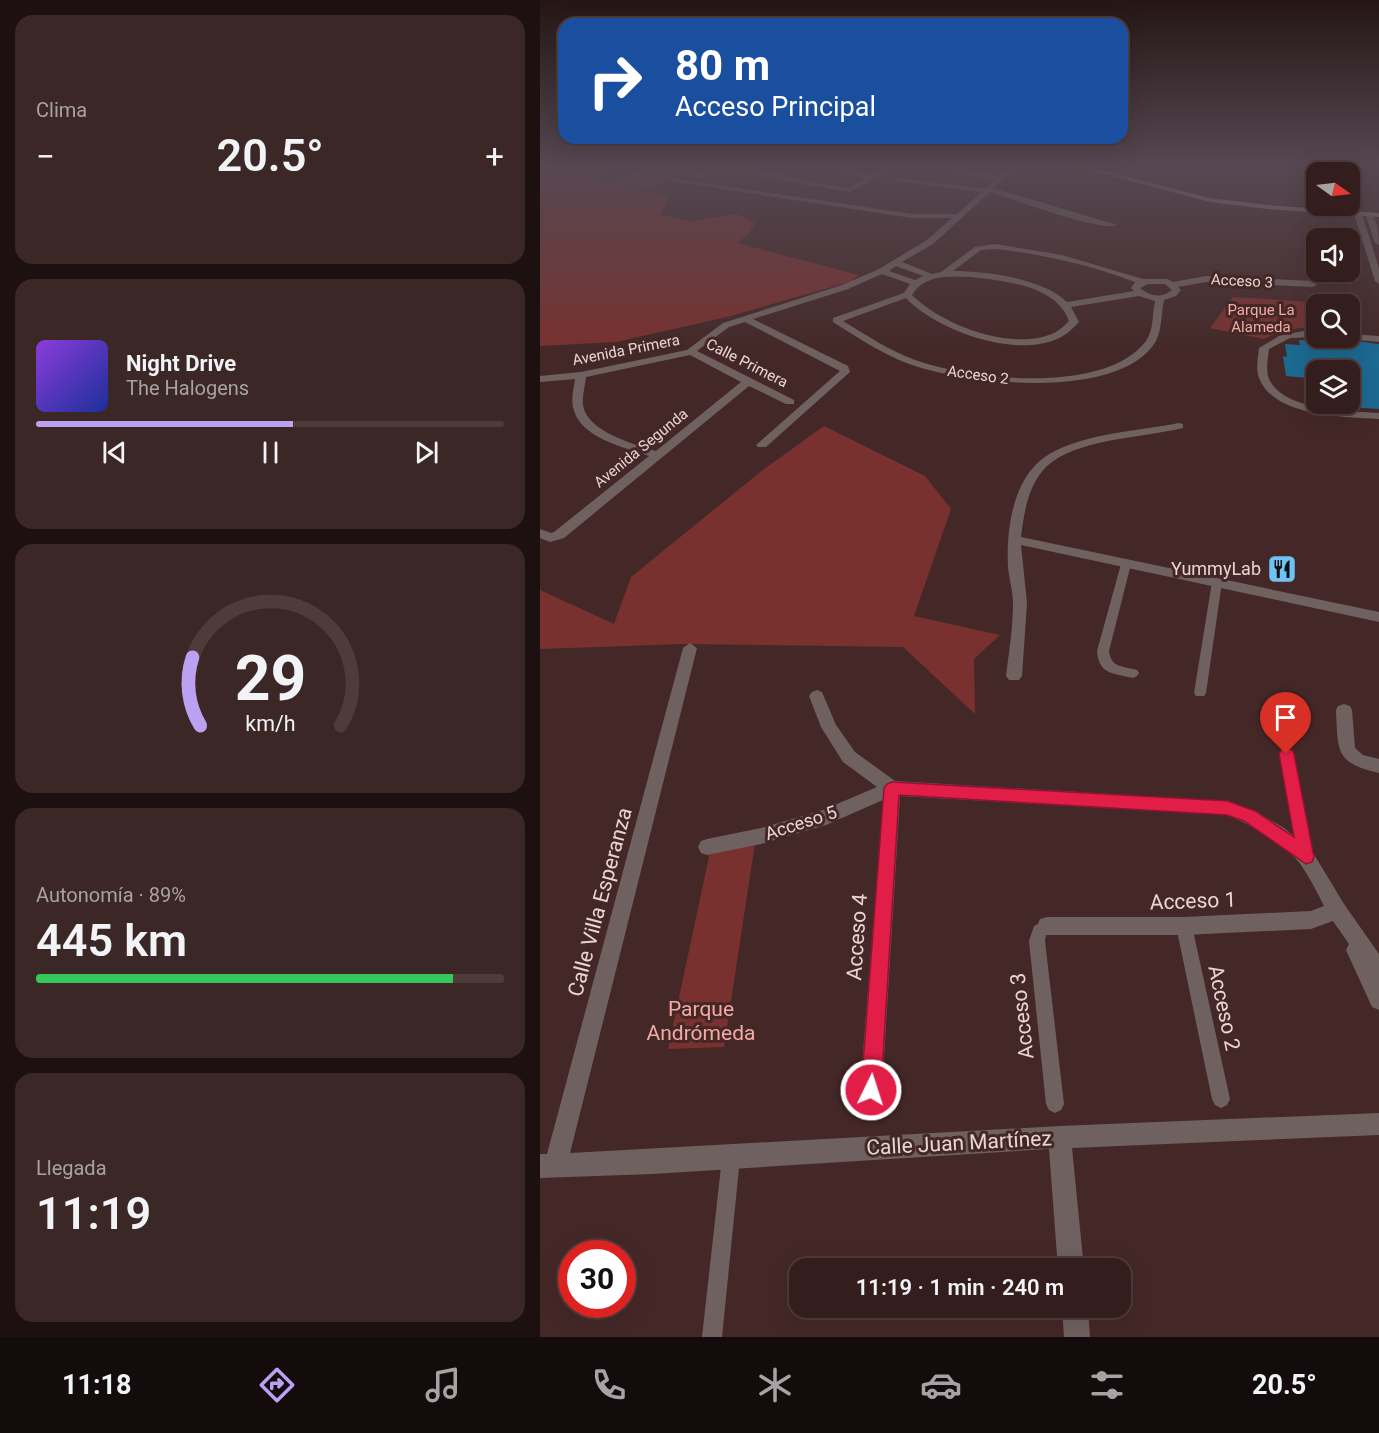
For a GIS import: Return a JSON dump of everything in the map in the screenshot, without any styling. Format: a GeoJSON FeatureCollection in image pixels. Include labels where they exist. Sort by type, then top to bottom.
{"type":"FeatureCollection","features":[{"type":"Feature","properties":{"kind":"street","name":"Avenida Primera"},"geometry":{"type":"LineString","coordinates":[[540,379],[581,375],[695,354],[749,320],[845,287],[882,271],[930,242],[947,226]]}},
{"type":"Feature","properties":{"kind":"street"},"geometry":{"type":"LineString","coordinates":[[1363,226],[1374,251],[1379,281]]}},
{"type":"Feature","properties":{"kind":"street"},"geometry":{"type":"LineString","coordinates":[[1373,226],[1379,243]]}},
{"type":"Feature","properties":{"kind":"street"},"geometry":{"type":"LineString","coordinates":[[944,274],[976,250],[989,247],[1044,254],[1142,282]]}},
{"type":"Feature","properties":{"kind":"street"},"geometry":{"type":"LineString","coordinates":[[896,263],[930,276]]}},
{"type":"Feature","properties":{"kind":"street"},"geometry":{"type":"LineString","coordinates":[[882,271],[915,283]]}},
{"type":"Feature","properties":{"kind":"street"},"geometry":{"type":"LineString","coordinates":[[944,274],[971,274],[1019,282],[1040,289],[1066,305],[1074,315],[1074,322],[1070,328],[1050,338],[1019,340],[975,334],[945,324],[914,306],[907,295],[915,283],[930,276],[944,274]]}},
{"type":"Feature","properties":{"kind":"street","name":"Acceso 3"},"geometry":{"type":"LineString","coordinates":[[1142,282],[1161,281],[1172,285],[1206,279],[1313,284]]}},
{"type":"Feature","properties":{"kind":"street"},"geometry":{"type":"LineString","coordinates":[[1140,293],[1135,288],[1142,282]]}},
{"type":"Feature","properties":{"kind":"street"},"geometry":{"type":"LineString","coordinates":[[1066,305],[1140,293],[1160,298],[1176,293],[1176,288],[1172,285]]}},
{"type":"Feature","properties":{"kind":"street","name":"Acceso 2"},"geometry":{"type":"LineString","coordinates":[[907,295],[836,320],[885,350],[913,362],[940,370],[1018,381],[1072,378],[1096,374],[1130,361],[1141,353],[1152,340],[1160,298]]}},
{"type":"Feature","properties":{"kind":"street"},"geometry":{"type":"LineString","coordinates":[[749,320],[844,368],[845,372],[762,445]]}},
{"type":"Feature","properties":{"kind":"street"},"geometry":{"type":"LineString","coordinates":[[1306,334],[1291,334],[1275,339],[1264,348],[1262,362],[1265,382],[1276,394],[1312,409],[1379,416]]}},
{"type":"Feature","properties":{"kind":"street"},"geometry":{"type":"LineString","coordinates":[[1360,338],[1379,339]]}},
{"type":"Feature","properties":{"kind":"street","name":"Calle Primera"},"geometry":{"type":"LineString","coordinates":[[695,354],[790,402]]}},
{"type":"Feature","properties":{"kind":"street"},"geometry":{"type":"LineString","coordinates":[[581,375],[578,409],[585,421],[593,429],[615,440],[656,455]]}},
{"type":"Feature","properties":{"kind":"street","name":"Avenida Segunda"},"geometry":{"type":"LineString","coordinates":[[540,533],[554,538],[748,382]]}},
{"type":"Feature","properties":{"kind":"street"},"geometry":{"type":"LineString","coordinates":[[1014,676],[1020,602],[1015,565],[1017,516],[1023,495],[1037,468],[1053,456],[1078,447],[1179,426]]}},
{"type":"Feature","properties":{"kind":"street"},"geometry":{"type":"LineString","coordinates":[[1016,540],[1379,617]]}},
{"type":"Feature","properties":{"kind":"street","name":"Calle Villa Esperanza"},"geometry":{"type":"LineString","coordinates":[[547,1167],[690,648]]}},
{"type":"Feature","properties":{"kind":"street"},"geometry":{"type":"LineString","coordinates":[[817,696],[828,727],[849,757],[892,788],[1228,808],[1250,816],[1278,834],[1306,857],[1337,910],[1379,971]]}},
{"type":"Feature","properties":{"kind":"street"},"geometry":{"type":"LineString","coordinates":[[1344,710],[1348,753],[1361,763],[1379,766]]}},
{"type":"Feature","properties":{"kind":"street","name":"Acceso 5"},"geometry":{"type":"LineString","coordinates":[[707,847],[761,836],[829,816],[892,788]]}},
{"type":"Feature","properties":{"kind":"street","name":"Acceso 4"},"geometry":{"type":"LineString","coordinates":[[871,1090],[892,788]]}},
{"type":"Feature","properties":{"kind":"street"},"geometry":{"type":"LineString","coordinates":[[1337,910],[1379,1000]]}},
{"type":"Feature","properties":{"kind":"street","name":"Acceso 1"},"geometry":{"type":"LineString","coordinates":[[1047,926],[1184,927],[1311,920],[1337,910]]}},
{"type":"Feature","properties":{"kind":"street","name":"Calle Juan Martínez"},"geometry":{"type":"LineString","coordinates":[[547,1167],[1060,1137],[1379,1124]]}},
{"type":"Feature","properties":{"kind":"street"},"geometry":{"type":"LineString","coordinates":[[1060,1137],[1070,1258]]}},
{"type":"Feature","properties":{"kind":"street"},"geometry":{"type":"LineString","coordinates":[[1076,1318],[1077,1337]]}},
{"type":"Feature","properties":{"kind":"lane"},"geometry":{"type":"LineString","coordinates":[[1126,564],[1103,651],[1104,662],[1109,667],[1133,673]]}},
{"type":"Feature","properties":{"kind":"lane"},"geometry":{"type":"LineString","coordinates":[[1200,693],[1217,582]]}},
{"type":"Feature","properties":{"kind":"lane"},"geometry":{"type":"LineString","coordinates":[[1286,754],[1306,857]]}},
{"type":"Feature","properties":{"kind":"lane","name":"Acceso 3"},"geometry":{"type":"LineString","coordinates":[[1047,926],[1039,931],[1037,941],[1055,1104]]}},
{"type":"Feature","properties":{"kind":"lane","name":"Acceso 2"},"geometry":{"type":"LineString","coordinates":[[1184,927],[1221,1099]]}},
{"type":"Feature","properties":{"kind":"lane"},"geometry":{"type":"LineString","coordinates":[[712,1337],[731,1158]]}},
{"type":"Feature","properties":{"kind":"green space"},"geometry":{"type":"Polygon","coordinates":[[[540,226],[753,226],[749,234],[737,243],[859,275],[849,282],[731,316],[616,342],[540,346],[540,226]]]}},
{"type":"Feature","properties":{"kind":"green space","name":"Parque La Alameda"},"geometry":{"type":"Polygon","coordinates":[[[1233,297],[1306,302],[1306,329],[1281,331],[1264,339],[1210,328],[1233,297]]]}},
{"type":"Feature","properties":{"kind":"green space"},"geometry":{"type":"Polygon","coordinates":[[[824,426],[925,476],[951,509],[914,616],[1000,635],[974,659],[975,714],[903,647],[683,644],[540,649],[540,590],[614,624],[631,577],[764,469],[824,426]]]}},
{"type":"Feature","properties":{"kind":"green space","name":"Parque Andrómeda"},"geometry":{"type":"Polygon","coordinates":[[[755,843],[724,1047],[668,1049],[710,852],[755,843]]]}},
{"type":"Feature","properties":{"kind":"building"},"geometry":{"type":"Polygon","coordinates":[[[1299,340],[1306,340],[1306,348],[1360,348],[1360,341],[1379,344],[1379,409],[1360,408],[1360,360],[1306,360],[1306,378],[1286,376],[1283,356],[1287,357],[1285,344],[1300,345],[1299,340]]]}},
{"type":"Feature","properties":{"kind":"place","name":"YummyLab"},"geometry":{"type":"Point","coordinates":[1282,569]}},
{"type":"Feature","properties":{"kind":"route"},"geometry":{"type":"LineString","coordinates":[[871,1090],[892,788],[1228,808],[1250,816],[1278,834],[1306,857],[1286,754]]}}]}
